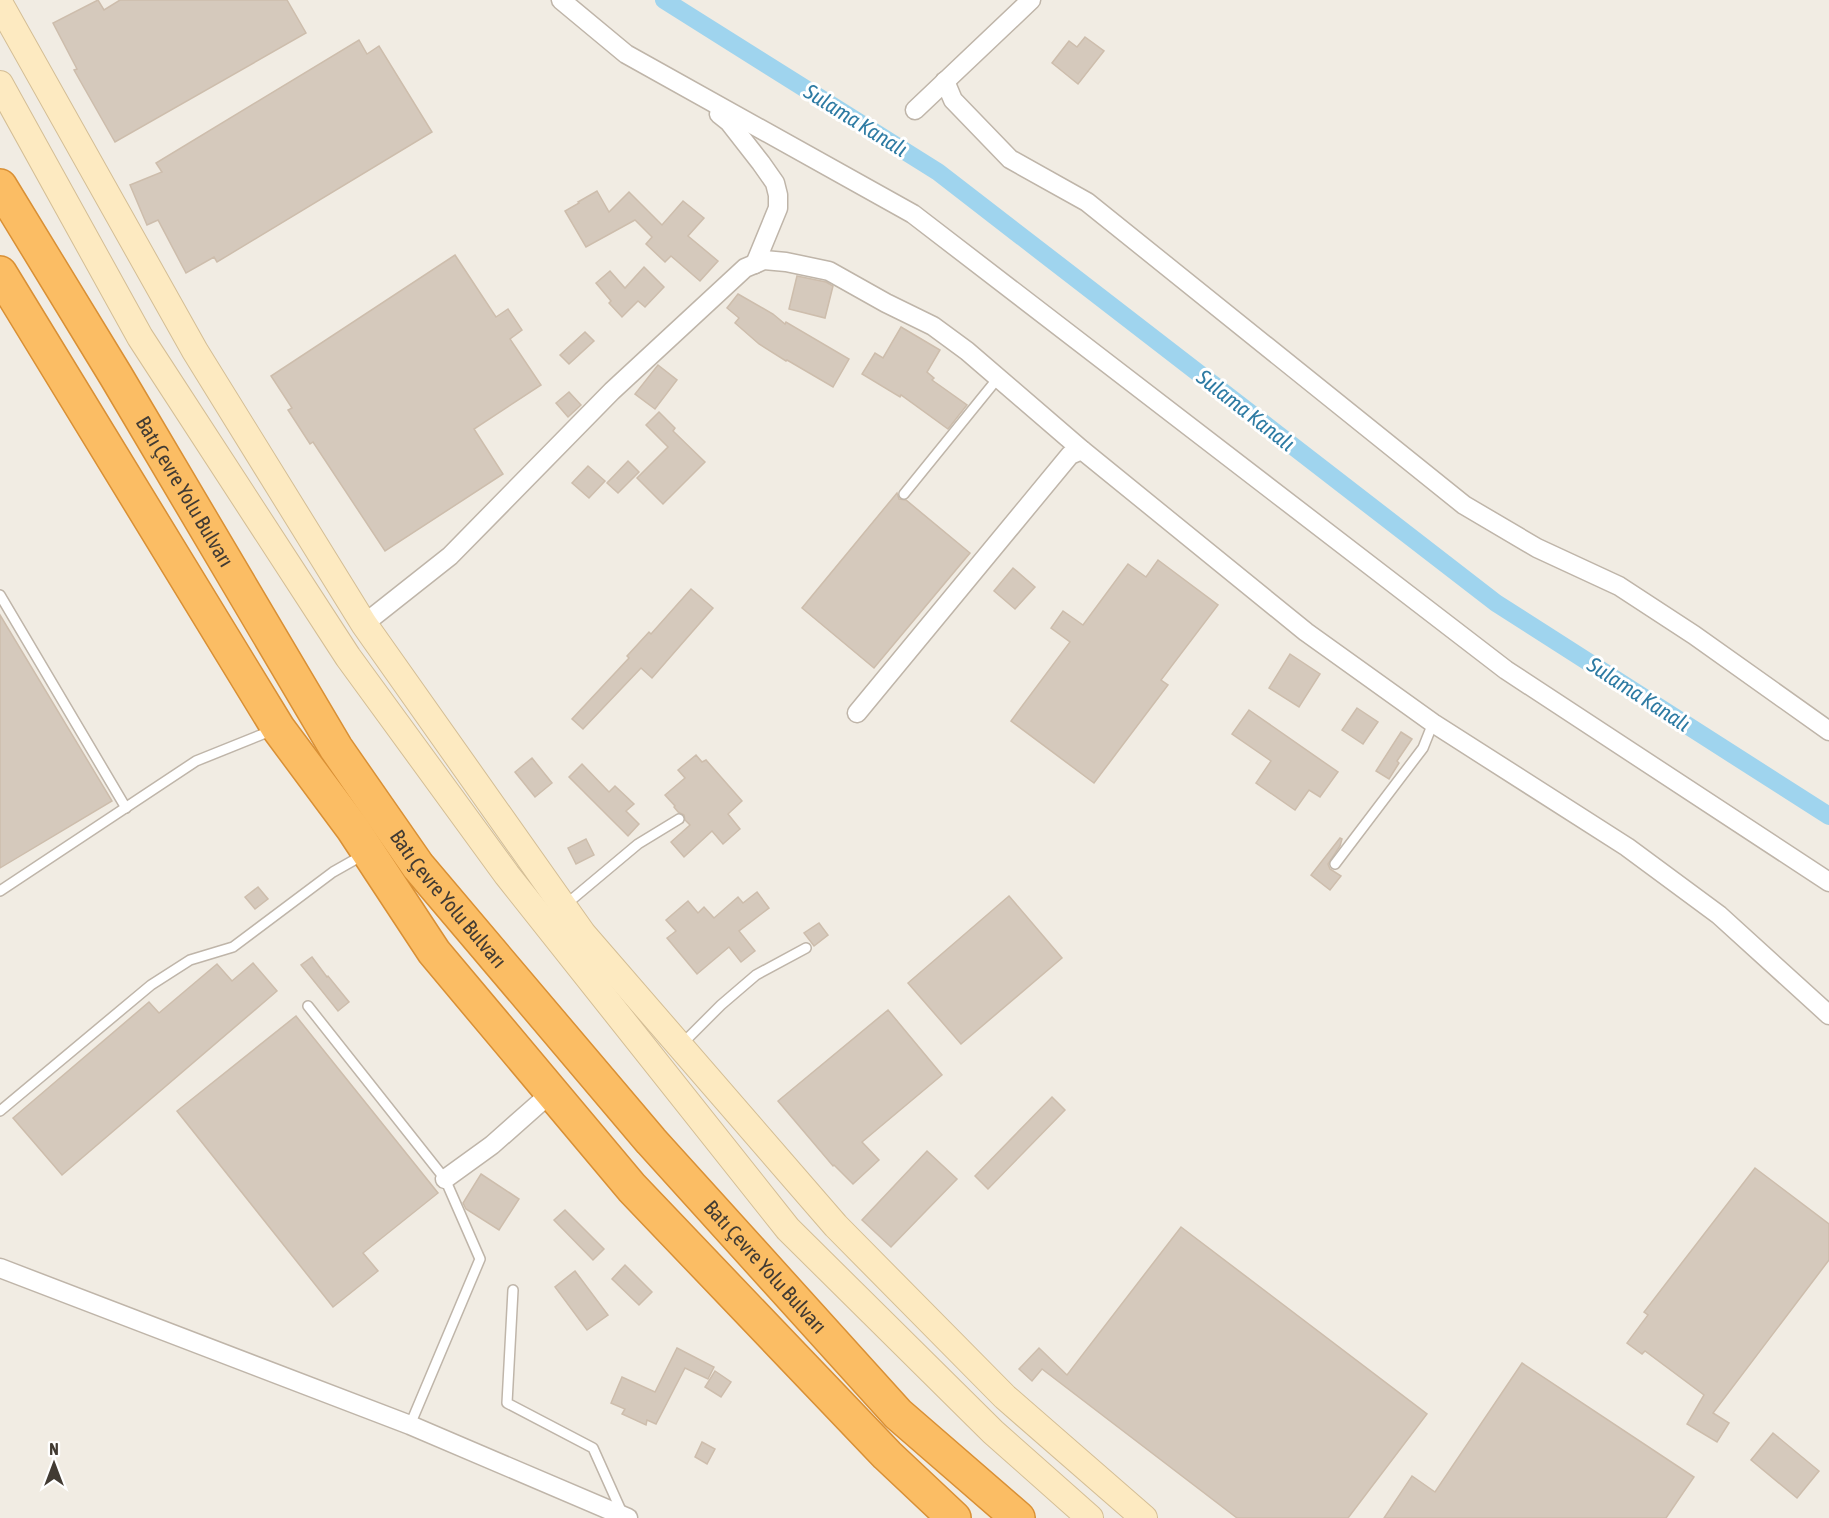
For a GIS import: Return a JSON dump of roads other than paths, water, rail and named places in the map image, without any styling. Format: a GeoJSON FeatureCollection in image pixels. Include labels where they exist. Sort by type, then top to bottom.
{"type":"FeatureCollection","features":[{"type":"Feature","properties":{"kind":"highway","name":"Batı Çevre Yolu Bulvarı"},"geometry":{"type":"LineString","coordinates":[[0,186],[129,396],[336,748],[418,866],[651,1141],[898,1414],[1018,1518]]}},
{"type":"Feature","properties":{"kind":"highway","name":"Batı Çevre Yolu Bulvarı"},"geometry":{"type":"LineString","coordinates":[[0,273],[278,729],[353,829],[434,952],[632,1188],[887,1455],[954,1518]]}},
{"type":"Feature","properties":{"kind":"main road"},"geometry":{"type":"LineString","coordinates":[[0,4],[195,351],[364,624],[583,934],[836,1226],[1005,1397],[1144,1518]]}},
{"type":"Feature","properties":{"kind":"main road"},"geometry":{"type":"LineString","coordinates":[[0,84],[140,337],[348,657],[507,875],[789,1229],[993,1432],[1090,1518]]}},
{"type":"Feature","properties":{"kind":"street"},"geometry":{"type":"LineString","coordinates":[[561,0],[626,54],[913,214],[1506,670],[1829,882]]}},
{"type":"Feature","properties":{"kind":"street"},"geometry":{"type":"LineString","coordinates":[[915,110],[1031,0]]}},
{"type":"Feature","properties":{"kind":"street"},"geometry":{"type":"LineString","coordinates":[[945,81],[953,100],[1010,159],[1087,201],[1464,505],[1537,548],[1619,586],[1694,635],[1829,731]]}},
{"type":"Feature","properties":{"kind":"street"},"geometry":{"type":"LineString","coordinates":[[680,84],[729,122],[775,183],[778,208],[754,264]]}},
{"type":"Feature","properties":{"kind":"street"},"geometry":{"type":"LineString","coordinates":[[364,624],[450,556],[612,391],[745,268],[764,260],[829,271],[933,326],[1306,632],[1432,723],[1627,847],[1719,915],[1829,1015]]}},
{"type":"Feature","properties":{"kind":"street"},"geometry":{"type":"LineString","coordinates":[[857,713],[1070,455],[1082,450]]}},
{"type":"Feature","properties":{"kind":"street"},"geometry":{"type":"LineString","coordinates":[[446,1179],[492,1145],[552,1092]]}},
{"type":"Feature","properties":{"kind":"street"},"geometry":{"type":"LineString","coordinates":[[0,1268],[410,1425],[626,1517]]}},
{"type":"Feature","properties":{"kind":"lane"},"geometry":{"type":"LineString","coordinates":[[904,494],[998,378]]}},
{"type":"Feature","properties":{"kind":"lane"},"geometry":{"type":"LineString","coordinates":[[0,595],[126,808]]}},
{"type":"Feature","properties":{"kind":"lane"},"geometry":{"type":"LineString","coordinates":[[1335,864],[1423,748],[1432,723]]}},
{"type":"Feature","properties":{"kind":"lane"},"geometry":{"type":"LineString","coordinates":[[0,891],[196,761],[278,729]]}},
{"type":"Feature","properties":{"kind":"lane"},"geometry":{"type":"LineString","coordinates":[[564,906],[638,844],[679,819]]}},
{"type":"Feature","properties":{"kind":"lane"},"geometry":{"type":"LineString","coordinates":[[0,1111],[151,985],[190,960],[233,947],[333,872],[368,852]]}},
{"type":"Feature","properties":{"kind":"lane"},"geometry":{"type":"LineString","coordinates":[[680,1046],[756,975],[806,948]]}},
{"type":"Feature","properties":{"kind":"lane"},"geometry":{"type":"LineString","coordinates":[[308,1006],[446,1179],[480,1259],[410,1425]]}},
{"type":"Feature","properties":{"kind":"lane"},"geometry":{"type":"LineString","coordinates":[[513,1290],[507,1403],[593,1448],[626,1517]]}},
{"type":"Feature","properties":{"kind":"waterway","name":"Sulama Kanalı"},"geometry":{"type":"LineString","coordinates":[[664,0],[938,172],[1496,603],[1829,816]]}}]}
